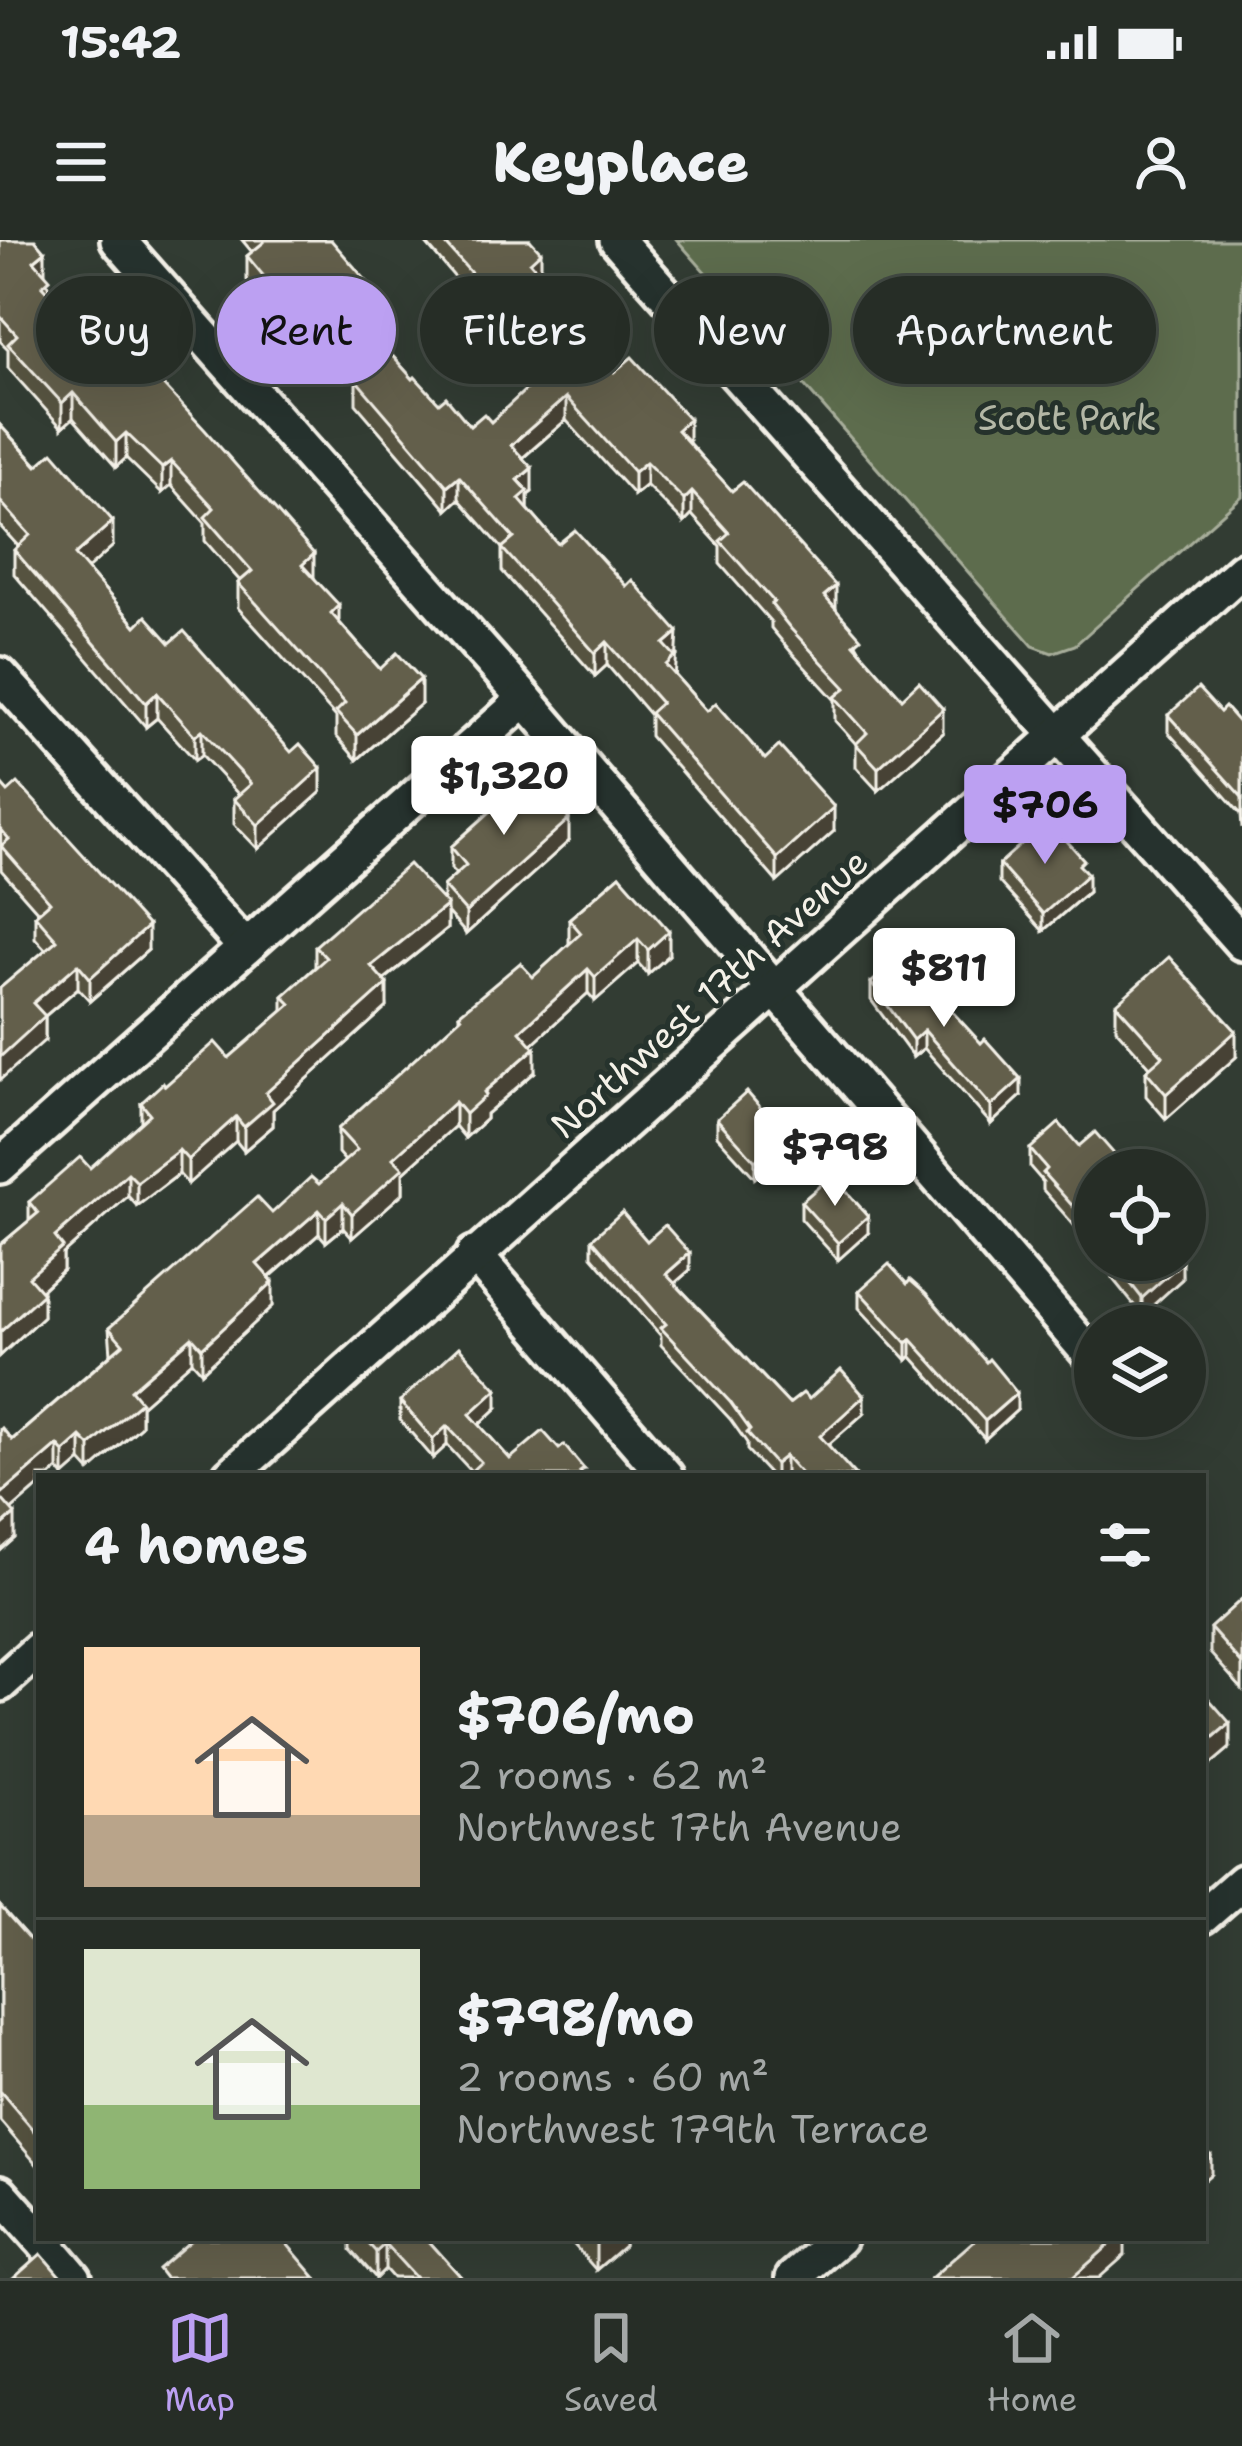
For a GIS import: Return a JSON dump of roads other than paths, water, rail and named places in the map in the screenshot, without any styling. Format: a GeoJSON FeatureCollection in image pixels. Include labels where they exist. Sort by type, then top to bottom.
{"type":"FeatureCollection","features":[{"type":"Feature","properties":{"kind":"street"},"geometry":{"type":"LineString","coordinates":[[616,240],[1242,943]]}},
{"type":"Feature","properties":{"kind":"street"},"geometry":{"type":"LineString","coordinates":[[128,244],[1074,1335]]}},
{"type":"Feature","properties":{"kind":"street","name":"Northwest 17th Avenue"},"geometry":{"type":"LineString","coordinates":[[233,1473],[1242,570]]}},
{"type":"Feature","properties":{"kind":"street"},"geometry":{"type":"LineString","coordinates":[[0,676],[245,947]]}},
{"type":"Feature","properties":{"kind":"street"},"geometry":{"type":"LineString","coordinates":[[0,1166],[525,699]]}},
{"type":"Feature","properties":{"kind":"street"},"geometry":{"type":"LineString","coordinates":[[474,1254],[663,1473]]}},
{"type":"Feature","properties":{"kind":"street"},"geometry":{"type":"LineString","coordinates":[[0,1684],[36,1652]]}},
{"type":"Feature","properties":{"kind":"street"},"geometry":{"type":"LineString","coordinates":[[1206,1913],[1242,1882]]}},
{"type":"Feature","properties":{"kind":"street"},"geometry":{"type":"LineString","coordinates":[[0,2193],[36,2235]]}},
{"type":"Feature","properties":{"kind":"street"},"geometry":{"type":"LineString","coordinates":[[42,2241],[74,2278]]}},
{"type":"Feature","properties":{"kind":"street"},"geometry":{"type":"LineString","coordinates":[[794,2278],[836,2241]]}},
{"type":"Feature","properties":{"kind":"park label","name":"Scott Park"},"geometry":{"type":"Point","coordinates":[1067,417]}}]}
